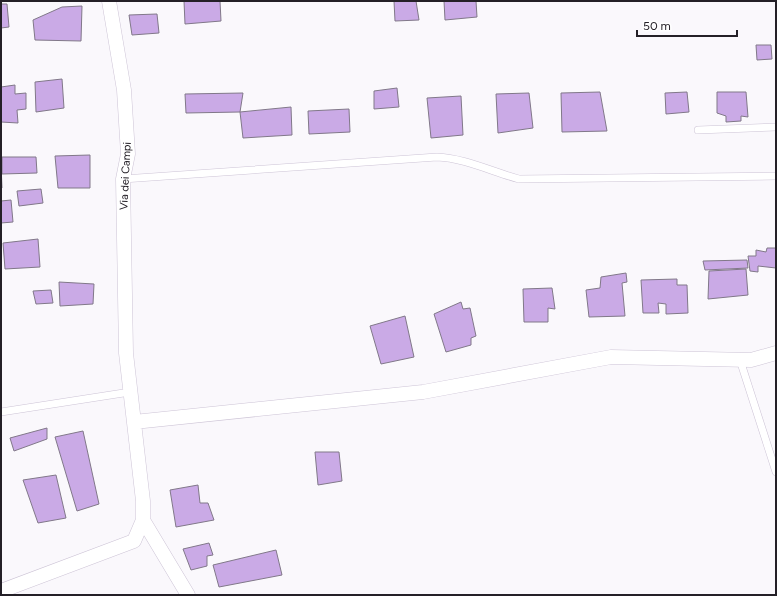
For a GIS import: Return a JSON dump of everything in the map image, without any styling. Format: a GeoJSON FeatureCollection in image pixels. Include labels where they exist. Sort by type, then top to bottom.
{"type":"FeatureCollection","features":[{"type":"Feature","properties":{"kind":"street","name":"Via dei Campi"},"geometry":{"type":"LineString","coordinates":[[108,1],[124,90],[128,154],[123,180],[126,352],[143,501],[143,520]]}},
{"type":"Feature","properties":{"kind":"street"},"geometry":{"type":"LineString","coordinates":[[134,422],[423,392],[612,357],[751,360],[776,353]]}},
{"type":"Feature","properties":{"kind":"street"},"geometry":{"type":"LineString","coordinates":[[1,591],[134,541],[143,520]]}},
{"type":"Feature","properties":{"kind":"street"},"geometry":{"type":"LineString","coordinates":[[143,520],[188,595]]}},
{"type":"Feature","properties":{"kind":"lane"},"geometry":{"type":"LineString","coordinates":[[698,130],[776,127]]}},
{"type":"Feature","properties":{"kind":"lane"},"geometry":{"type":"LineString","coordinates":[[123,180],[438,157],[451,157],[481,168],[519,179],[776,176]]}},
{"type":"Feature","properties":{"kind":"lane"},"geometry":{"type":"LineString","coordinates":[[740,360],[776,472]]}},
{"type":"Feature","properties":{"kind":"lane"},"geometry":{"type":"LineString","coordinates":[[1,412],[130,392]]}},
{"type":"Feature","properties":{"kind":"building"},"geometry":{"type":"Polygon","coordinates":[[[184,1],[220,1],[221,21],[185,24],[184,1]]]}},
{"type":"Feature","properties":{"kind":"building"},"geometry":{"type":"Polygon","coordinates":[[[394,1],[416,1],[419,20],[395,21],[394,1]]]}},
{"type":"Feature","properties":{"kind":"building"},"geometry":{"type":"Polygon","coordinates":[[[444,1],[476,1],[477,17],[445,20],[444,1]]]}},
{"type":"Feature","properties":{"kind":"building"},"geometry":{"type":"Polygon","coordinates":[[[1,4],[7,4],[9,27],[1,28],[1,4]]]}},
{"type":"Feature","properties":{"kind":"building"},"geometry":{"type":"Polygon","coordinates":[[[82,6],[81,41],[35,40],[33,20],[62,7],[82,6]]]}},
{"type":"Feature","properties":{"kind":"building"},"geometry":{"type":"Polygon","coordinates":[[[157,14],[159,33],[132,35],[129,15],[157,14]]]}},
{"type":"Feature","properties":{"kind":"building"},"geometry":{"type":"Polygon","coordinates":[[[756,45],[771,45],[772,59],[757,60],[756,45]]]}},
{"type":"Feature","properties":{"kind":"building"},"geometry":{"type":"Polygon","coordinates":[[[62,79],[64,108],[36,112],[35,82],[62,79]]]}},
{"type":"Feature","properties":{"kind":"building"},"geometry":{"type":"Polygon","coordinates":[[[15,85],[15,94],[26,93],[26,109],[17,110],[18,123],[1,122],[1,87],[15,85]]]}},
{"type":"Feature","properties":{"kind":"building"},"geometry":{"type":"Polygon","coordinates":[[[397,88],[399,107],[374,109],[374,91],[397,88]]]}},
{"type":"Feature","properties":{"kind":"building"},"geometry":{"type":"Polygon","coordinates":[[[600,92],[607,131],[562,132],[561,93],[600,92]]]}},
{"type":"Feature","properties":{"kind":"building"},"geometry":{"type":"Polygon","coordinates":[[[687,92],[689,112],[666,114],[665,93],[687,92]]]}},
{"type":"Feature","properties":{"kind":"building"},"geometry":{"type":"Polygon","coordinates":[[[717,92],[746,92],[748,117],[741,116],[741,121],[726,122],[726,116],[717,113],[717,92]]]}},
{"type":"Feature","properties":{"kind":"building"},"geometry":{"type":"Polygon","coordinates":[[[243,93],[240,112],[186,113],[185,94],[243,93]]]}},
{"type":"Feature","properties":{"kind":"building"},"geometry":{"type":"Polygon","coordinates":[[[529,93],[533,128],[498,133],[496,94],[529,93]]]}},
{"type":"Feature","properties":{"kind":"building"},"geometry":{"type":"Polygon","coordinates":[[[461,96],[463,135],[431,138],[427,98],[461,96]]]}},
{"type":"Feature","properties":{"kind":"building"},"geometry":{"type":"Polygon","coordinates":[[[291,107],[292,135],[243,138],[240,112],[291,107]]]}},
{"type":"Feature","properties":{"kind":"building"},"geometry":{"type":"Polygon","coordinates":[[[349,109],[350,132],[309,134],[308,111],[349,109]]]}},
{"type":"Feature","properties":{"kind":"building"},"geometry":{"type":"Polygon","coordinates":[[[90,155],[90,188],[58,188],[55,156],[90,155]]]}},
{"type":"Feature","properties":{"kind":"building"},"geometry":{"type":"Polygon","coordinates":[[[2,157],[36,157],[37,173],[2,174],[2,157]]]}},
{"type":"Feature","properties":{"kind":"building"},"geometry":{"type":"Polygon","coordinates":[[[1,164],[2,188],[1,189],[1,164]]]}},
{"type":"Feature","properties":{"kind":"building"},"geometry":{"type":"Polygon","coordinates":[[[41,189],[43,203],[19,206],[17,191],[41,189]]]}},
{"type":"Feature","properties":{"kind":"building"},"geometry":{"type":"Polygon","coordinates":[[[11,200],[13,222],[1,223],[1,201],[11,200]]]}},
{"type":"Feature","properties":{"kind":"building"},"geometry":{"type":"Polygon","coordinates":[[[38,239],[40,267],[5,269],[3,243],[38,239]]]}},
{"type":"Feature","properties":{"kind":"building"},"geometry":{"type":"Polygon","coordinates":[[[767,248],[776,248],[776,268],[758,266],[758,272],[750,271],[748,256],[756,256],[756,250],[766,252],[767,248]]]}},
{"type":"Feature","properties":{"kind":"building"},"geometry":{"type":"Polygon","coordinates":[[[747,260],[748,268],[705,270],[703,261],[747,260]]]}},
{"type":"Feature","properties":{"kind":"building"},"geometry":{"type":"Polygon","coordinates":[[[746,269],[748,295],[708,299],[709,271],[746,269]]]}},
{"type":"Feature","properties":{"kind":"building"},"geometry":{"type":"Polygon","coordinates":[[[626,273],[627,282],[622,283],[625,316],[589,317],[586,290],[600,288],[601,277],[626,273]]]}},
{"type":"Feature","properties":{"kind":"building"},"geometry":{"type":"Polygon","coordinates":[[[677,279],[677,285],[687,285],[688,313],[666,314],[666,304],[658,303],[659,313],[643,313],[641,280],[677,279]]]}},
{"type":"Feature","properties":{"kind":"building"},"geometry":{"type":"Polygon","coordinates":[[[59,282],[94,284],[93,304],[60,306],[59,282]]]}},
{"type":"Feature","properties":{"kind":"building"},"geometry":{"type":"Polygon","coordinates":[[[552,288],[555,309],[548,308],[548,322],[524,322],[523,289],[552,288]]]}},
{"type":"Feature","properties":{"kind":"building"},"geometry":{"type":"Polygon","coordinates":[[[51,290],[53,303],[36,304],[33,291],[51,290]]]}},
{"type":"Feature","properties":{"kind":"building"},"geometry":{"type":"Polygon","coordinates":[[[461,302],[463,309],[470,308],[476,336],[471,338],[471,345],[446,352],[434,314],[461,302]]]}},
{"type":"Feature","properties":{"kind":"building"},"geometry":{"type":"Polygon","coordinates":[[[405,316],[414,357],[381,364],[370,326],[405,316]]]}},
{"type":"Feature","properties":{"kind":"building"},"geometry":{"type":"Polygon","coordinates":[[[47,428],[47,439],[14,451],[10,438],[47,428]]]}},
{"type":"Feature","properties":{"kind":"building"},"geometry":{"type":"Polygon","coordinates":[[[83,431],[99,504],[77,511],[55,437],[83,431]]]}},
{"type":"Feature","properties":{"kind":"building"},"geometry":{"type":"Polygon","coordinates":[[[315,452],[339,452],[342,481],[318,485],[315,452]]]}},
{"type":"Feature","properties":{"kind":"building"},"geometry":{"type":"Polygon","coordinates":[[[56,475],[66,518],[38,523],[23,480],[56,475]]]}},
{"type":"Feature","properties":{"kind":"building"},"geometry":{"type":"Polygon","coordinates":[[[198,485],[200,503],[208,503],[214,520],[176,527],[170,490],[198,485]]]}},
{"type":"Feature","properties":{"kind":"building"},"geometry":{"type":"Polygon","coordinates":[[[209,543],[213,555],[207,556],[207,566],[191,570],[183,549],[209,543]]]}},
{"type":"Feature","properties":{"kind":"building"},"geometry":{"type":"Polygon","coordinates":[[[276,550],[282,575],[219,587],[213,565],[276,550]]]}}]}
